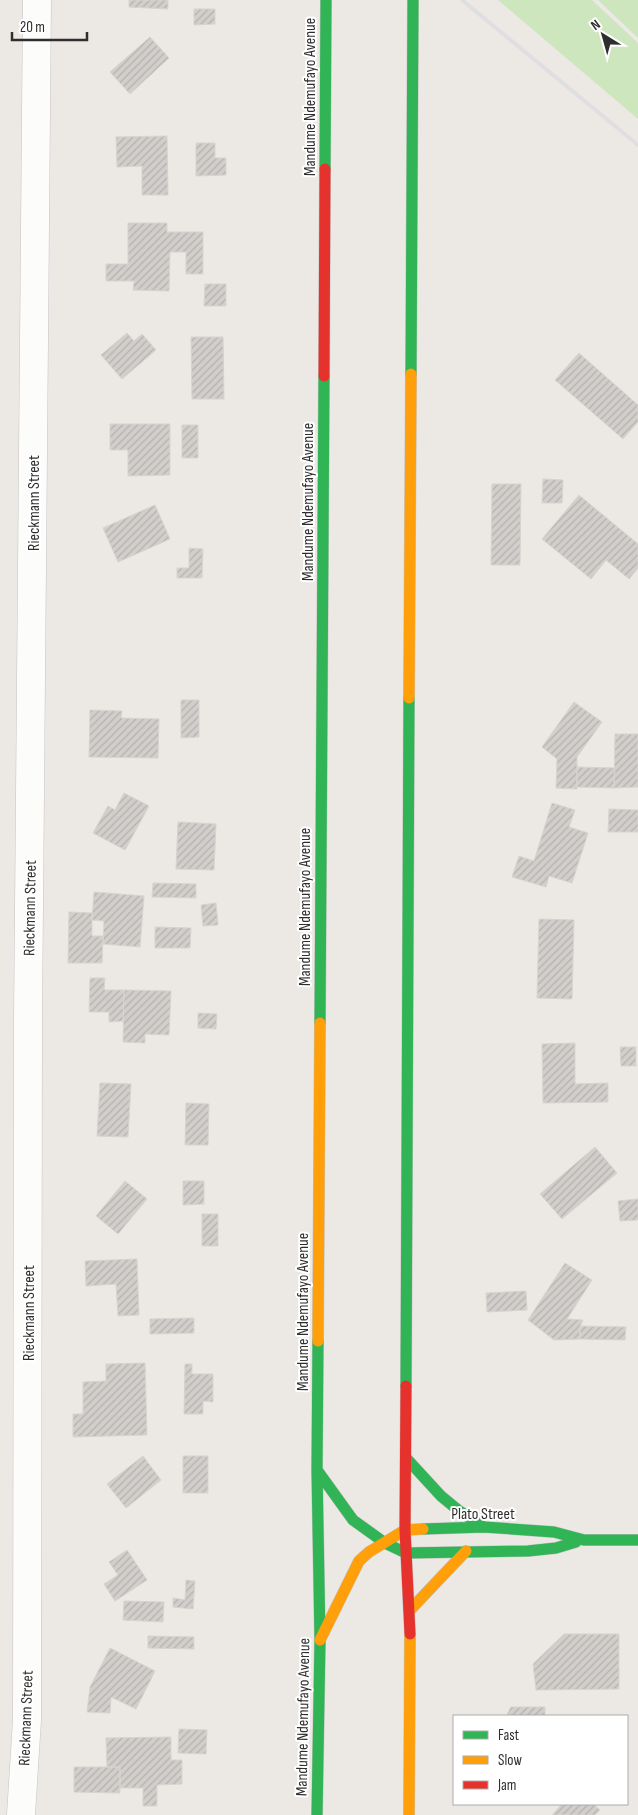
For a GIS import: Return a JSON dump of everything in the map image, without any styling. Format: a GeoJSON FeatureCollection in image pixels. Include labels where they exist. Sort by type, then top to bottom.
{"type":"FeatureCollection","features":[{"type":"Feature","properties":{"kind":"main road","name":"Mandume Ndemufayo Avenue"},"geometry":{"type":"LineString","coordinates":[[317,1815],[320,1640],[317,1470],[326,0]]}},
{"type":"Feature","properties":{"kind":"main road"},"geometry":{"type":"LineString","coordinates":[[409,1815],[410,1610],[405,1530],[407,1459],[408,744],[413,4]]}},
{"type":"Feature","properties":{"kind":"main road"},"geometry":{"type":"LineString","coordinates":[[407,1459],[441,1496],[484,1527]]}},
{"type":"Feature","properties":{"kind":"main road"},"geometry":{"type":"LineString","coordinates":[[317,1470],[354,1520],[385,1543],[406,1554]]}},
{"type":"Feature","properties":{"kind":"main road","name":"Plato Street"},"geometry":{"type":"LineString","coordinates":[[405,1530],[484,1527],[554,1532],[584,1540],[638,1540]]}},
{"type":"Feature","properties":{"kind":"main road"},"geometry":{"type":"LineString","coordinates":[[320,1640],[355,1566],[363,1557],[405,1530]]}},
{"type":"Feature","properties":{"kind":"main road","name":"Plato Street"},"geometry":{"type":"LineString","coordinates":[[406,1554],[466,1550],[528,1551],[556,1548],[584,1540]]}},
{"type":"Feature","properties":{"kind":"main road"},"geometry":{"type":"LineString","coordinates":[[410,1610],[441,1579],[466,1550]]}},
{"type":"Feature","properties":{"kind":"street","name":"Rieckmann Street"},"geometry":{"type":"LineString","coordinates":[[21,1815],[27,1720],[28,1021],[37,0]]}},
{"type":"Feature","properties":{"kind":"green space"},"geometry":{"type":"Polygon","coordinates":[[[498,0],[592,0],[638,43],[638,119],[498,0]]]}},
{"type":"Feature","properties":{"kind":"green space"},"geometry":{"type":"Polygon","coordinates":[[[598,0],[638,0],[638,38],[598,0]]]}},
{"type":"Feature","properties":{"kind":"building"},"geometry":{"type":"Polygon","coordinates":[[[129,0],[168,0],[168,9],[129,7],[129,0]]]}},
{"type":"Feature","properties":{"kind":"building"},"geometry":{"type":"Polygon","coordinates":[[[194,9],[215,9],[215,24],[194,25],[194,9]]]}},
{"type":"Feature","properties":{"kind":"building"},"geometry":{"type":"Polygon","coordinates":[[[150,37],[169,58],[130,94],[110,72],[150,37]]]}},
{"type":"Feature","properties":{"kind":"building"},"geometry":{"type":"Polygon","coordinates":[[[167,136],[168,195],[142,195],[142,166],[117,167],[116,137],[167,136]]]}},
{"type":"Feature","properties":{"kind":"building"},"geometry":{"type":"Polygon","coordinates":[[[196,143],[215,143],[215,158],[226,158],[226,175],[196,176],[196,143]]]}},
{"type":"Feature","properties":{"kind":"building"},"geometry":{"type":"Polygon","coordinates":[[[128,223],[167,223],[167,232],[203,232],[203,274],[186,274],[186,252],[170,252],[169,291],[133,290],[134,281],[106,281],[106,264],[128,264],[128,223]]]}},
{"type":"Feature","properties":{"kind":"building"},"geometry":{"type":"Polygon","coordinates":[[[205,284],[226,284],[226,306],[204,306],[205,284]]]}},
{"type":"Feature","properties":{"kind":"building"},"geometry":{"type":"Polygon","coordinates":[[[127,333],[134,341],[142,334],[156,350],[122,379],[101,355],[127,333]]]}},
{"type":"Feature","properties":{"kind":"building"},"geometry":{"type":"Polygon","coordinates":[[[191,337],[223,337],[224,399],[192,399],[191,337]]]}},
{"type":"Feature","properties":{"kind":"building"},"geometry":{"type":"Polygon","coordinates":[[[579,353],[638,405],[638,422],[623,439],[555,380],[579,353]]]}},
{"type":"Feature","properties":{"kind":"building"},"geometry":{"type":"Polygon","coordinates":[[[110,424],[170,424],[170,475],[128,476],[128,450],[110,450],[110,424]]]}},
{"type":"Feature","properties":{"kind":"building"},"geometry":{"type":"Polygon","coordinates":[[[182,425],[198,425],[198,458],[182,458],[182,425]]]}},
{"type":"Feature","properties":{"kind":"building"},"geometry":{"type":"Polygon","coordinates":[[[543,479],[563,480],[562,503],[542,503],[543,479]]]}},
{"type":"Feature","properties":{"kind":"building"},"geometry":{"type":"Polygon","coordinates":[[[492,484],[521,484],[520,565],[491,565],[492,484]]]}},
{"type":"Feature","properties":{"kind":"building"},"geometry":{"type":"Polygon","coordinates":[[[579,495],[638,544],[638,568],[629,579],[606,560],[591,579],[542,539],[579,495]]]}},
{"type":"Feature","properties":{"kind":"building"},"geometry":{"type":"Polygon","coordinates":[[[155,505],[170,539],[118,562],[103,528],[155,505]]]}},
{"type":"Feature","properties":{"kind":"building"},"geometry":{"type":"Polygon","coordinates":[[[189,548],[203,549],[202,578],[177,578],[177,568],[189,568],[189,548]]]}},
{"type":"Feature","properties":{"kind":"building"},"geometry":{"type":"Polygon","coordinates":[[[181,700],[199,700],[199,737],[181,738],[181,700]]]}},
{"type":"Feature","properties":{"kind":"building"},"geometry":{"type":"Polygon","coordinates":[[[574,702],[602,722],[577,757],[577,789],[556,788],[557,759],[542,747],[574,702]]]}},
{"type":"Feature","properties":{"kind":"building"},"geometry":{"type":"Polygon","coordinates":[[[90,710],[122,711],[121,718],[159,719],[158,758],[89,757],[90,710]]]}},
{"type":"Feature","properties":{"kind":"building"},"geometry":{"type":"Polygon","coordinates":[[[615,734],[638,734],[638,787],[614,788],[615,734]]]}},
{"type":"Feature","properties":{"kind":"building"},"geometry":{"type":"Polygon","coordinates":[[[577,767],[615,768],[614,788],[577,787],[577,767]]]}},
{"type":"Feature","properties":{"kind":"building"},"geometry":{"type":"Polygon","coordinates":[[[124,793],[149,806],[125,850],[93,833],[108,806],[115,810],[124,793]]]}},
{"type":"Feature","properties":{"kind":"building"},"geometry":{"type":"Polygon","coordinates":[[[552,803],[575,810],[569,827],[588,833],[572,883],[549,876],[546,887],[512,877],[519,856],[534,861],[552,803]]]}},
{"type":"Feature","properties":{"kind":"building"},"geometry":{"type":"Polygon","coordinates":[[[609,809],[638,810],[638,832],[608,832],[609,809]]]}},
{"type":"Feature","properties":{"kind":"building"},"geometry":{"type":"Polygon","coordinates":[[[178,822],[216,824],[214,870],[176,869],[178,822]]]}},
{"type":"Feature","properties":{"kind":"building"},"geometry":{"type":"Polygon","coordinates":[[[153,883],[196,884],[196,898],[152,897],[153,883]]]}},
{"type":"Feature","properties":{"kind":"building"},"geometry":{"type":"Polygon","coordinates":[[[94,892],[144,896],[140,947],[103,944],[104,921],[92,920],[94,892]]]}},
{"type":"Feature","properties":{"kind":"building"},"geometry":{"type":"Polygon","coordinates":[[[216,903],[218,925],[203,926],[201,905],[216,903]]]}},
{"type":"Feature","properties":{"kind":"building"},"geometry":{"type":"Polygon","coordinates":[[[69,912],[92,913],[92,936],[103,936],[102,963],[68,963],[69,912]]]}},
{"type":"Feature","properties":{"kind":"building"},"geometry":{"type":"Polygon","coordinates":[[[539,919],[574,920],[572,999],[537,998],[539,919]]]}},
{"type":"Feature","properties":{"kind":"building"},"geometry":{"type":"Polygon","coordinates":[[[155,927],[191,928],[190,948],[155,948],[155,927]]]}},
{"type":"Feature","properties":{"kind":"building"},"geometry":{"type":"Polygon","coordinates":[[[90,978],[105,978],[104,990],[124,990],[123,1021],[109,1022],[109,1012],[89,1012],[90,978]]]}},
{"type":"Feature","properties":{"kind":"building"},"geometry":{"type":"Polygon","coordinates":[[[124,990],[171,991],[169,1035],[145,1034],[145,1043],[123,1042],[124,990]]]}},
{"type":"Feature","properties":{"kind":"building"},"geometry":{"type":"Polygon","coordinates":[[[198,1013],[217,1014],[216,1029],[198,1028],[198,1013]]]}},
{"type":"Feature","properties":{"kind":"building"},"geometry":{"type":"Polygon","coordinates":[[[575,1043],[575,1084],[608,1083],[608,1102],[543,1103],[542,1044],[575,1043]]]}},
{"type":"Feature","properties":{"kind":"building"},"geometry":{"type":"Polygon","coordinates":[[[620,1047],[636,1047],[636,1066],[621,1066],[620,1047]]]}},
{"type":"Feature","properties":{"kind":"building"},"geometry":{"type":"Polygon","coordinates":[[[100,1083],[131,1084],[128,1137],[97,1136],[100,1083]]]}},
{"type":"Feature","properties":{"kind":"building"},"geometry":{"type":"Polygon","coordinates":[[[186,1103],[209,1104],[208,1145],[185,1145],[186,1103]]]}},
{"type":"Feature","properties":{"kind":"building"},"geometry":{"type":"Polygon","coordinates":[[[595,1147],[617,1173],[562,1219],[540,1194],[595,1147]]]}},
{"type":"Feature","properties":{"kind":"building"},"geometry":{"type":"Polygon","coordinates":[[[125,1181],[147,1199],[118,1234],[96,1216],[125,1181]]]}},
{"type":"Feature","properties":{"kind":"building"},"geometry":{"type":"Polygon","coordinates":[[[183,1181],[204,1181],[204,1204],[183,1205],[183,1181]]]}},
{"type":"Feature","properties":{"kind":"building"},"geometry":{"type":"Polygon","coordinates":[[[638,1199],[638,1220],[620,1221],[618,1201],[638,1199]]]}},
{"type":"Feature","properties":{"kind":"building"},"geometry":{"type":"Polygon","coordinates":[[[202,1214],[218,1214],[218,1246],[202,1246],[202,1214]]]}},
{"type":"Feature","properties":{"kind":"building"},"geometry":{"type":"Polygon","coordinates":[[[137,1259],[139,1315],[118,1316],[116,1284],[86,1286],[85,1261],[137,1259]]]}},
{"type":"Feature","properties":{"kind":"building"},"geometry":{"type":"Polygon","coordinates":[[[565,1263],[592,1280],[567,1319],[583,1320],[580,1326],[580,1339],[554,1340],[528,1320],[565,1263]]]}},
{"type":"Feature","properties":{"kind":"building"},"geometry":{"type":"Polygon","coordinates":[[[526,1291],[527,1310],[487,1312],[486,1293],[526,1291]]]}},
{"type":"Feature","properties":{"kind":"building"},"geometry":{"type":"Polygon","coordinates":[[[194,1318],[194,1333],[150,1334],[150,1319],[194,1318]]]}},
{"type":"Feature","properties":{"kind":"building"},"geometry":{"type":"Polygon","coordinates":[[[580,1326],[626,1327],[625,1340],[580,1339],[580,1326]]]}},
{"type":"Feature","properties":{"kind":"building"},"geometry":{"type":"Polygon","coordinates":[[[145,1363],[147,1435],[73,1437],[73,1414],[83,1414],[83,1382],[106,1381],[106,1364],[145,1363]]]}},
{"type":"Feature","properties":{"kind":"building"},"geometry":{"type":"Polygon","coordinates":[[[185,1364],[192,1364],[192,1374],[213,1374],[213,1402],[203,1401],[203,1414],[184,1414],[185,1364]]]}},
{"type":"Feature","properties":{"kind":"building"},"geometry":{"type":"Polygon","coordinates":[[[143,1456],[161,1480],[126,1508],[107,1484],[143,1456]]]}},
{"type":"Feature","properties":{"kind":"building"},"geometry":{"type":"Polygon","coordinates":[[[183,1456],[208,1456],[208,1493],[183,1493],[183,1456]]]}},
{"type":"Feature","properties":{"kind":"building"},"geometry":{"type":"Polygon","coordinates":[[[127,1550],[147,1580],[115,1601],[104,1584],[118,1575],[109,1562],[127,1550]]]}},
{"type":"Feature","properties":{"kind":"building"},"geometry":{"type":"Polygon","coordinates":[[[186,1580],[195,1581],[193,1609],[173,1607],[173,1598],[185,1600],[186,1580]]]}},
{"type":"Feature","properties":{"kind":"building"},"geometry":{"type":"Polygon","coordinates":[[[124,1601],[164,1602],[163,1622],[123,1620],[124,1601]]]}},
{"type":"Feature","properties":{"kind":"building"},"geometry":{"type":"Polygon","coordinates":[[[564,1634],[619,1634],[619,1689],[536,1690],[533,1664],[564,1634]]]}},
{"type":"Feature","properties":{"kind":"building"},"geometry":{"type":"Polygon","coordinates":[[[148,1636],[194,1637],[194,1649],[148,1648],[148,1636]]]}},
{"type":"Feature","properties":{"kind":"building"},"geometry":{"type":"Polygon","coordinates":[[[110,1648],[155,1671],[136,1709],[111,1697],[110,1713],[87,1712],[90,1687],[110,1648]]]}},
{"type":"Feature","properties":{"kind":"building"},"geometry":{"type":"Polygon","coordinates":[[[511,1707],[545,1707],[545,1715],[507,1715],[511,1707]]]}},
{"type":"Feature","properties":{"kind":"building"},"geometry":{"type":"Polygon","coordinates":[[[179,1729],[207,1730],[206,1754],[178,1753],[179,1729]]]}},
{"type":"Feature","properties":{"kind":"building"},"geometry":{"type":"Polygon","coordinates":[[[171,1737],[171,1760],[182,1760],[182,1784],[157,1785],[157,1806],[143,1806],[143,1788],[120,1788],[120,1767],[107,1767],[106,1738],[171,1737]]]}},
{"type":"Feature","properties":{"kind":"building"},"geometry":{"type":"Polygon","coordinates":[[[74,1767],[120,1767],[120,1793],[74,1792],[74,1767]]]}},
{"type":"Feature","properties":{"kind":"building"},"geometry":{"type":"Polygon","coordinates":[[[561,1805],[594,1805],[600,1810],[595,1815],[552,1815],[561,1805]]]}},
{"type":"Feature","properties":{"kind":"railway"},"geometry":{"type":"LineString","coordinates":[[462,0],[638,145]]}},
{"type":"Feature","properties":{"kind":"traffic: fast"},"geometry":{"type":"LineString","coordinates":[[325,169],[326,0]]}},
{"type":"Feature","properties":{"kind":"traffic: fast"},"geometry":{"type":"LineString","coordinates":[[411,374],[413,0]]}},
{"type":"Feature","properties":{"kind":"traffic: fast"},"geometry":{"type":"LineString","coordinates":[[320,1023],[324,376]]}},
{"type":"Feature","properties":{"kind":"traffic: fast"},"geometry":{"type":"LineString","coordinates":[[406,1386],[409,698]]}},
{"type":"Feature","properties":{"kind":"traffic: fast"},"geometry":{"type":"LineString","coordinates":[[317,1815],[320,1640],[317,1470],[318,1341]]}},
{"type":"Feature","properties":{"kind":"traffic: fast"},"geometry":{"type":"LineString","coordinates":[[407,1459],[441,1496],[484,1527]]}},
{"type":"Feature","properties":{"kind":"traffic: fast"},"geometry":{"type":"LineString","coordinates":[[317,1470],[353,1520],[385,1543],[406,1553],[528,1551],[556,1548],[576,1542]]}},
{"type":"Feature","properties":{"kind":"traffic: fast"},"geometry":{"type":"LineString","coordinates":[[423,1529],[484,1527],[554,1532],[584,1540],[638,1540]]}},
{"type":"Feature","properties":{"kind":"traffic: slow"},"geometry":{"type":"LineString","coordinates":[[409,698],[411,374]]}},
{"type":"Feature","properties":{"kind":"traffic: slow"},"geometry":{"type":"LineString","coordinates":[[318,1341],[320,1023]]}},
{"type":"Feature","properties":{"kind":"traffic: slow"},"geometry":{"type":"LineString","coordinates":[[320,1640],[359,1561],[369,1552],[405,1530],[423,1529]]}},
{"type":"Feature","properties":{"kind":"traffic: slow"},"geometry":{"type":"LineString","coordinates":[[410,1610],[466,1551]]}},
{"type":"Feature","properties":{"kind":"traffic: slow"},"geometry":{"type":"LineString","coordinates":[[409,1815],[410,1634]]}},
{"type":"Feature","properties":{"kind":"traffic: jam"},"geometry":{"type":"LineString","coordinates":[[324,376],[325,169]]}},
{"type":"Feature","properties":{"kind":"traffic: jam"},"geometry":{"type":"LineString","coordinates":[[406,1386],[405,1530],[410,1634]]}}]}
